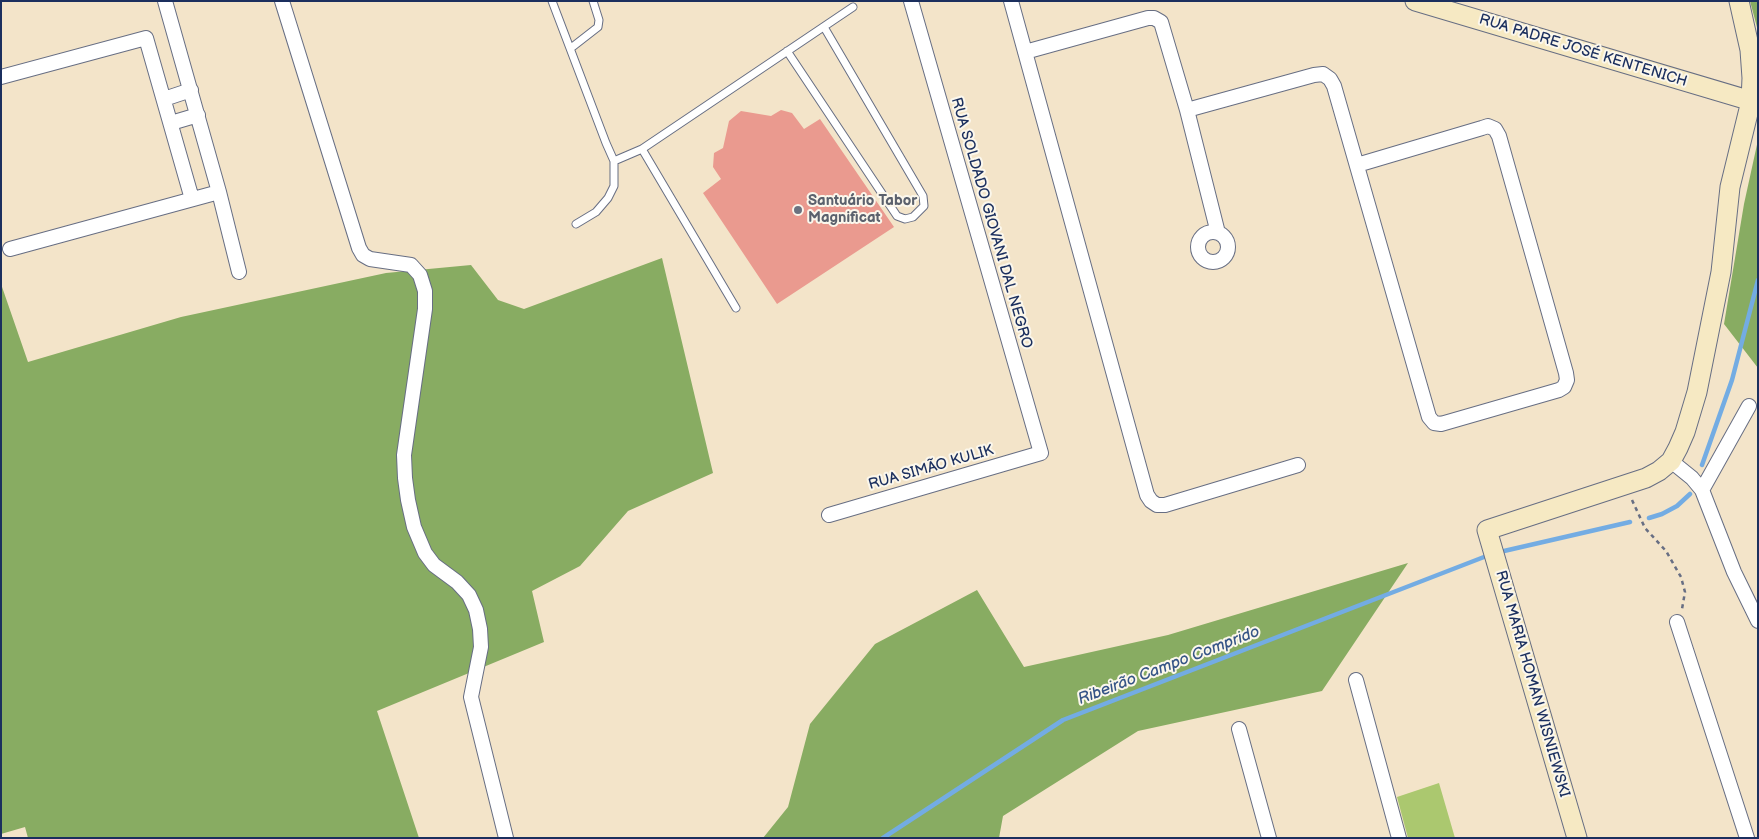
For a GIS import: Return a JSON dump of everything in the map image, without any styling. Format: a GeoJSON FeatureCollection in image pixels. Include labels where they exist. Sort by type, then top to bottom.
{"type":"FeatureCollection","features":[{"type":"Feature","properties":{"kind":"street"},"geometry":{"type":"LineString","coordinates":[[165,1],[198,115],[239,272]]}},
{"type":"Feature","properties":{"kind":"street"},"geometry":{"type":"LineString","coordinates":[[282,1],[359,248],[363,255],[370,260],[410,265],[420,275],[425,291],[425,309],[404,455],[408,500],[414,527],[424,553],[434,565],[457,582],[469,595],[476,610],[482,647],[471,697],[506,838]]}},
{"type":"Feature","properties":{"kind":"street","name":"RUA SOLDADO GIOVANI DAL NEGRO"},"geometry":{"type":"LineString","coordinates":[[911,1],[1041,453]]}},
{"type":"Feature","properties":{"kind":"street"},"geometry":{"type":"LineString","coordinates":[[1011,1],[1150,501],[1157,505],[1166,505],[1298,465]]}},
{"type":"Feature","properties":{"kind":"street","name":"RUA PADRE JOSÉ KENTENICH"},"geometry":{"type":"LineString","coordinates":[[1415,1],[1754,102]]}},
{"type":"Feature","properties":{"kind":"street"},"geometry":{"type":"LineString","coordinates":[[1626,485],[1653,475],[1671,461],[1685,432],[1698,385],[1721,272],[1730,187],[1754,102],[1750,50],[1739,1]]}},
{"type":"Feature","properties":{"kind":"street"},"geometry":{"type":"LineString","coordinates":[[1025,52],[1148,18],[1154,18],[1161,22],[1187,110],[1218,233]]}},
{"type":"Feature","properties":{"kind":"street"},"geometry":{"type":"LineString","coordinates":[[1,77],[146,38],[192,199]]}},
{"type":"Feature","properties":{"kind":"street"},"geometry":{"type":"LineString","coordinates":[[1187,110],[1314,75],[1323,74],[1330,79],[1334,86],[1430,417],[1434,423],[1441,424],[1564,387],[1567,380],[1566,372],[1495,129],[1488,126],[1357,165]]}},
{"type":"Feature","properties":{"kind":"street"},"geometry":{"type":"LineString","coordinates":[[164,99],[190,90]]}},
{"type":"Feature","properties":{"kind":"street"},"geometry":{"type":"LineString","coordinates":[[170,123],[198,115]]}},
{"type":"Feature","properties":{"kind":"street"},"geometry":{"type":"LineString","coordinates":[[10,249],[219,192]]}},
{"type":"Feature","properties":{"kind":"street"},"geometry":{"type":"LineString","coordinates":[[1702,490],[1750,406]]}},
{"type":"Feature","properties":{"kind":"street","name":"RUA SIMÃO KULIK"},"geometry":{"type":"LineString","coordinates":[[829,515],[1041,453]]}},
{"type":"Feature","properties":{"kind":"street"},"geometry":{"type":"LineString","coordinates":[[1671,461],[1692,478],[1702,490],[1734,572],[1758,621]]}},
{"type":"Feature","properties":{"kind":"street","name":"RUA MARIA HOMAN WISNIEWSKI"},"geometry":{"type":"LineString","coordinates":[[1577,838],[1487,530],[1626,485]]}},
{"type":"Feature","properties":{"kind":"street"},"geometry":{"type":"LineString","coordinates":[[1677,622],[1747,838]]}},
{"type":"Feature","properties":{"kind":"street"},"geometry":{"type":"LineString","coordinates":[[1356,680],[1400,838]]}},
{"type":"Feature","properties":{"kind":"street"},"geometry":{"type":"LineString","coordinates":[[1239,729],[1269,838]]}},
{"type":"Feature","properties":{"kind":"lane"},"geometry":{"type":"LineString","coordinates":[[552,1],[614,161],[614,186],[608,198],[596,212],[576,224]]}},
{"type":"Feature","properties":{"kind":"lane"},"geometry":{"type":"LineString","coordinates":[[570,48],[598,27],[599,20],[593,1]]}},
{"type":"Feature","properties":{"kind":"lane"},"geometry":{"type":"LineString","coordinates":[[614,161],[642,150],[853,7]]}},
{"type":"Feature","properties":{"kind":"lane"},"geometry":{"type":"LineString","coordinates":[[786,51],[897,216],[905,219],[913,217],[924,206],[923,196],[824,27]]}},
{"type":"Feature","properties":{"kind":"lane"},"geometry":{"type":"LineString","coordinates":[[642,150],[736,308]]}},
{"type":"Feature","properties":{"kind":"path"},"geometry":{"type":"LineString","coordinates":[[1626,485],[1645,528],[1666,551],[1681,577],[1685,592],[1684,604],[1677,622]]}},
{"type":"Feature","properties":{"kind":"green space"},"geometry":{"type":"Polygon","coordinates":[[[1750,1],[1758,1],[1758,31],[1750,1]]]}},
{"type":"Feature","properties":{"kind":"green space"},"geometry":{"type":"Polygon","coordinates":[[[1758,140],[1758,368],[1724,324],[1744,204],[1758,140]]]}},
{"type":"Feature","properties":{"kind":"green space"},"geometry":{"type":"Polygon","coordinates":[[[662,258],[713,473],[628,511],[580,566],[532,591],[544,642],[377,711],[419,838],[28,838],[25,827],[1,834],[1,284],[28,362],[181,317],[386,273],[471,265],[498,300],[524,309],[662,258]]]}},
{"type":"Feature","properties":{"kind":"green space"},"geometry":{"type":"Polygon","coordinates":[[[1408,563],[1322,691],[1138,731],[1003,816],[999,838],[763,838],[788,807],[810,724],[875,644],[977,590],[1024,667],[1168,635],[1408,563]]]}},
{"type":"Feature","properties":{"kind":"green space"},"geometry":{"type":"Polygon","coordinates":[[[1439,783],[1455,838],[1408,838],[1397,797],[1439,783]]]}},
{"type":"Feature","properties":{"kind":"building","name":"Santuário Tabor Magnificat"},"geometry":{"type":"Polygon","coordinates":[[[781,110],[792,113],[804,129],[820,119],[894,227],[777,304],[703,193],[721,179],[713,167],[714,153],[723,148],[729,121],[741,111],[771,116],[781,110]]]}},
{"type":"Feature","properties":{"kind":"waterway","name":"Ribeirão Campo Comprido"},"geometry":{"type":"LineString","coordinates":[[1702,465],[1732,380],[1758,280]]}},
{"type":"Feature","properties":{"kind":"waterway","name":"Ribeirão Campo Comprido"},"geometry":{"type":"LineString","coordinates":[[1649,518],[1677,506],[1690,494]]}},
{"type":"Feature","properties":{"kind":"waterway","name":"Ribeirão Campo Comprido"},"geometry":{"type":"LineString","coordinates":[[1504,551],[1630,522]]}},
{"type":"Feature","properties":{"kind":"waterway","name":"Ribeirão Campo Comprido"},"geometry":{"type":"LineString","coordinates":[[883,838],[1063,720],[1484,557]]}},
{"type":"Feature","properties":{"kind":"place","name":"Santuário Tabor Magnificat"},"geometry":{"type":"Point","coordinates":[798,210]}}]}
